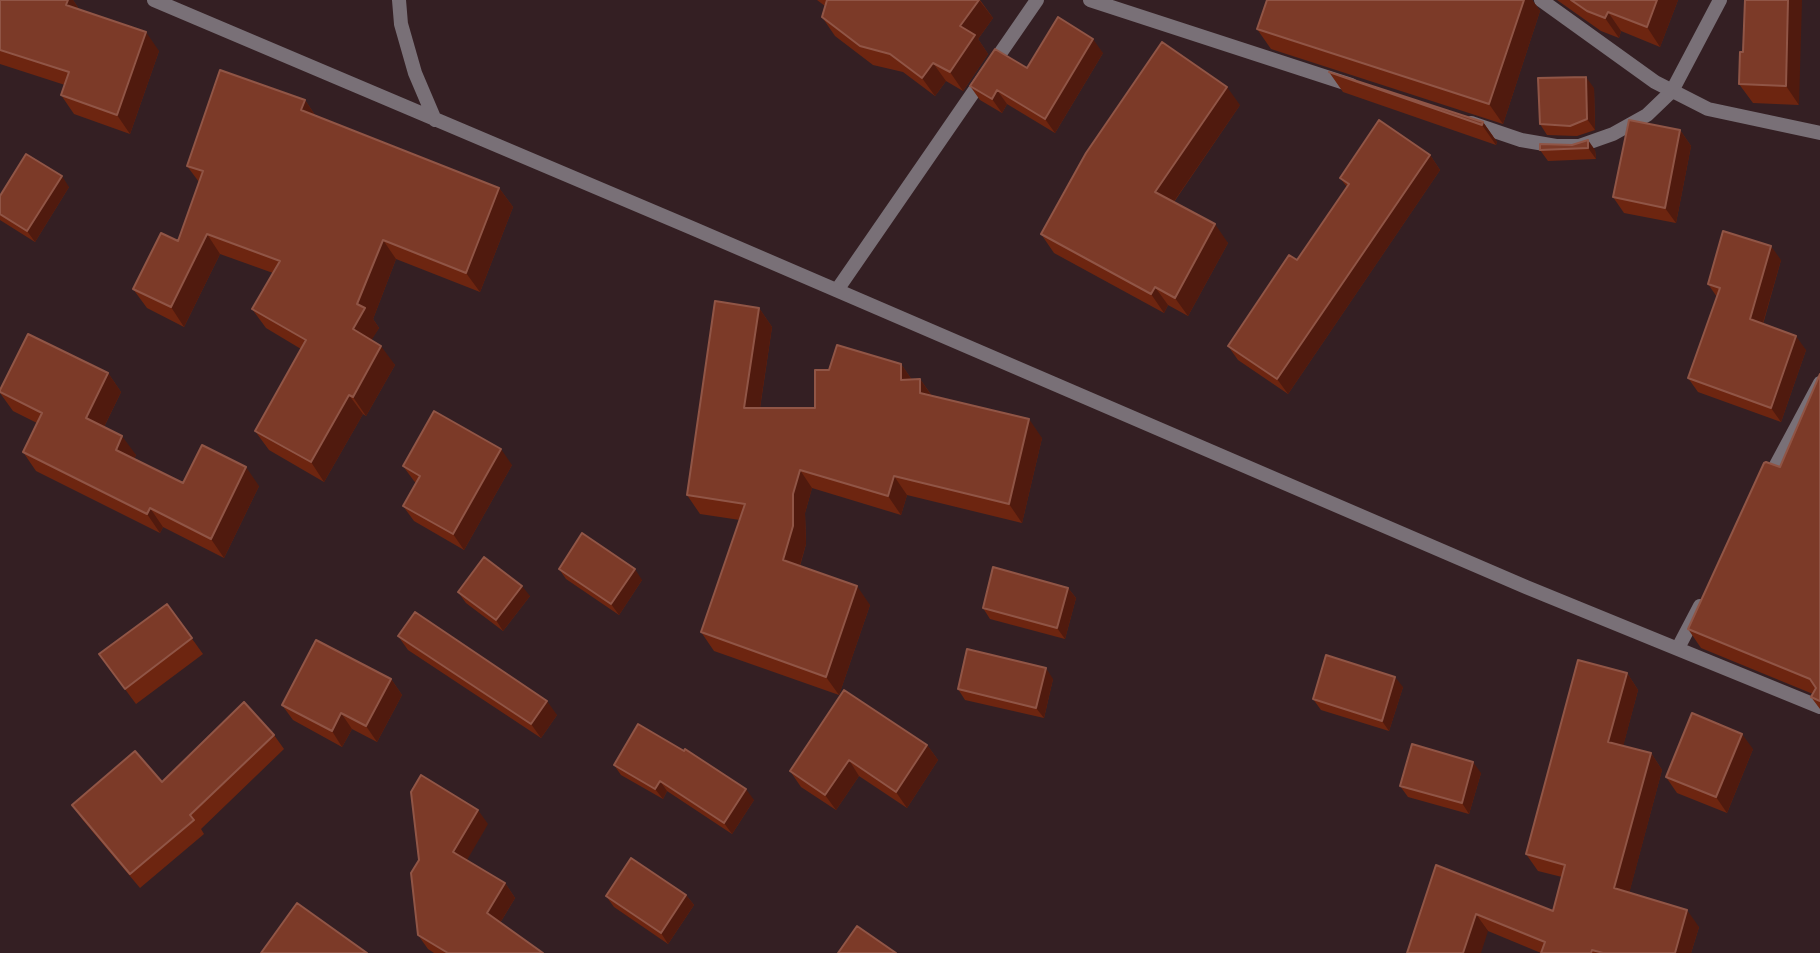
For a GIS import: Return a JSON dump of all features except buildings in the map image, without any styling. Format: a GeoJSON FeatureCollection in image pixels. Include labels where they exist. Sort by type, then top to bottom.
{"type":"FeatureCollection","features":[{"type":"Feature","properties":{"kind":"street"},"geometry":{"type":"LineString","coordinates":[[154,0],[1501,576],[1820,707]]}},
{"type":"Feature","properties":{"kind":"street"},"geometry":{"type":"LineString","coordinates":[[399,0],[401,24],[415,73],[435,120]]}},
{"type":"Feature","properties":{"kind":"street"},"geometry":{"type":"LineString","coordinates":[[837,290],[1037,0]]}},
{"type":"Feature","properties":{"kind":"street"},"geometry":{"type":"LineString","coordinates":[[1090,0],[1364,89]]}},
{"type":"Feature","properties":{"kind":"street"},"geometry":{"type":"LineString","coordinates":[[1541,0],[1655,82],[1708,109],[1820,133]]}},
{"type":"Feature","properties":{"kind":"street"},"geometry":{"type":"LineString","coordinates":[[1455,118],[1521,140],[1556,146],[1579,146],[1612,134],[1647,115],[1672,90],[1720,0]]}},
{"type":"Feature","properties":{"kind":"street"},"geometry":{"type":"LineString","coordinates":[[1762,491],[1820,383]]}},
{"type":"Feature","properties":{"kind":"street"},"geometry":{"type":"LineString","coordinates":[[1678,648],[1710,587]]}}]}
